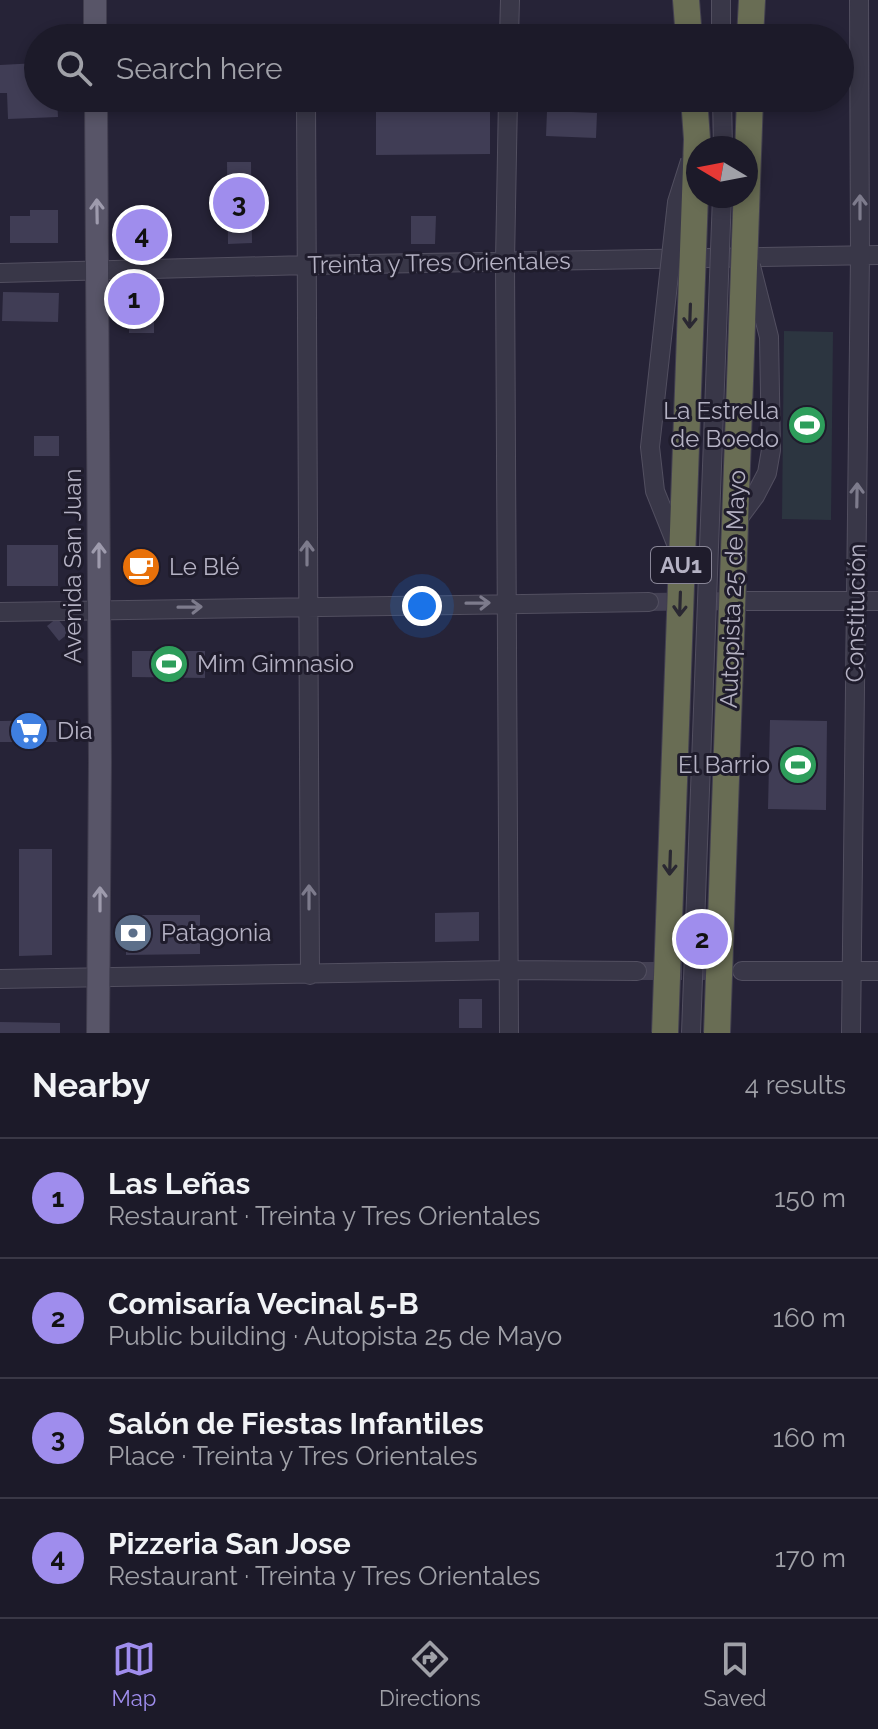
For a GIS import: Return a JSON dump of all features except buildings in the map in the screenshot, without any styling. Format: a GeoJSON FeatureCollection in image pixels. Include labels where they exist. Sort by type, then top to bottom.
{"type":"FeatureCollection","features":[{"type":"Feature","properties":{"kind":"highway"},"geometry":{"type":"LineString","coordinates":[[686,0],[688,24]]}},
{"type":"Feature","properties":{"kind":"highway"},"geometry":{"type":"LineString","coordinates":[[749,24],[750,0]]}},
{"type":"Feature","properties":{"kind":"highway","name":"AU1"},"geometry":{"type":"LineString","coordinates":[[665,1033],[697,139],[695,112]]}},
{"type":"Feature","properties":{"kind":"highway","name":"Autopista 25 de Mayo"},"geometry":{"type":"LineString","coordinates":[[717,1033],[750,112]]}},
{"type":"Feature","properties":{"kind":"main road"},"geometry":{"type":"LineString","coordinates":[[95,0],[95,24]]}},
{"type":"Feature","properties":{"kind":"main road","name":"Avenida San Juan"},"geometry":{"type":"LineString","coordinates":[[96,112],[98,1033]]}},
{"type":"Feature","properties":{"kind":"street"},"geometry":{"type":"LineString","coordinates":[[509,24],[510,0]]}},
{"type":"Feature","properties":{"kind":"street"},"geometry":{"type":"LineString","coordinates":[[721,0],[721,24]]}},
{"type":"Feature","properties":{"kind":"street","name":"Constitución"},"geometry":{"type":"LineString","coordinates":[[851,1033],[856,601],[869,256],[859,0]]}},
{"type":"Feature","properties":{"kind":"street"},"geometry":{"type":"LineString","coordinates":[[306,112],[310,975]]}},
{"type":"Feature","properties":{"kind":"street"},"geometry":{"type":"LineString","coordinates":[[508,112],[505,262],[509,1033]]}},
{"type":"Feature","properties":{"kind":"street"},"geometry":{"type":"LineString","coordinates":[[722,112],[723,136]]}},
{"type":"Feature","properties":{"kind":"street"},"geometry":{"type":"LineString","coordinates":[[691,1033],[722,208]]}},
{"type":"Feature","properties":{"kind":"street","name":"Treinta y Tres Orientales"},"geometry":{"type":"LineString","coordinates":[[0,273],[869,256]]}},
{"type":"Feature","properties":{"kind":"street"},"geometry":{"type":"LineString","coordinates":[[747,601],[878,601]]}},
{"type":"Feature","properties":{"kind":"street"},"geometry":{"type":"LineString","coordinates":[[0,612],[649,602]]}},
{"type":"Feature","properties":{"kind":"street"},"geometry":{"type":"LineString","coordinates":[[0,979],[509,970],[637,971]]}},
{"type":"Feature","properties":{"kind":"street"},"geometry":{"type":"LineString","coordinates":[[742,971],[878,971]]}},
{"type":"Feature","properties":{"kind":"shaded area","name":"La Estrella de Boedo"},"geometry":{"type":"Polygon","coordinates":[[[784,331],[833,332],[831,520],[782,519],[784,331]]]}},
{"type":"Feature","properties":{"kind":"tunnel"},"geometry":{"type":"LineString","coordinates":[[649,602],[742,601]]}},
{"type":"Feature","properties":{"kind":"tunnel"},"geometry":{"type":"LineString","coordinates":[[637,971],[731,971]]}},
{"type":"Feature","properties":{"kind":"place","name":"Salón de Fiestas Infantiles"},"geometry":{"type":"Point","coordinates":[239,203]}},
{"type":"Feature","properties":{"kind":"place","name":"Pizzeria San Jose"},"geometry":{"type":"Point","coordinates":[142,235]}},
{"type":"Feature","properties":{"kind":"place","name":"Las Leñas"},"geometry":{"type":"Point","coordinates":[134,299]}},
{"type":"Feature","properties":{"kind":"place","name":"La Estrella de Boedo"},"geometry":{"type":"Point","coordinates":[807,425]}},
{"type":"Feature","properties":{"kind":"place","name":"Le Blé"},"geometry":{"type":"Point","coordinates":[141,567]}},
{"type":"Feature","properties":{"kind":"place","name":"Mim Gimnasio"},"geometry":{"type":"Point","coordinates":[169,664]}},
{"type":"Feature","properties":{"kind":"place","name":"Dia"},"geometry":{"type":"Point","coordinates":[29,731]}},
{"type":"Feature","properties":{"kind":"place","name":"El Barrio"},"geometry":{"type":"Point","coordinates":[798,765]}},
{"type":"Feature","properties":{"kind":"place","name":"Patagonia"},"geometry":{"type":"Point","coordinates":[133,933]}},
{"type":"Feature","properties":{"kind":"place","name":"Comisaría Vecinal 5-B"},"geometry":{"type":"Point","coordinates":[702,939]}}]}
